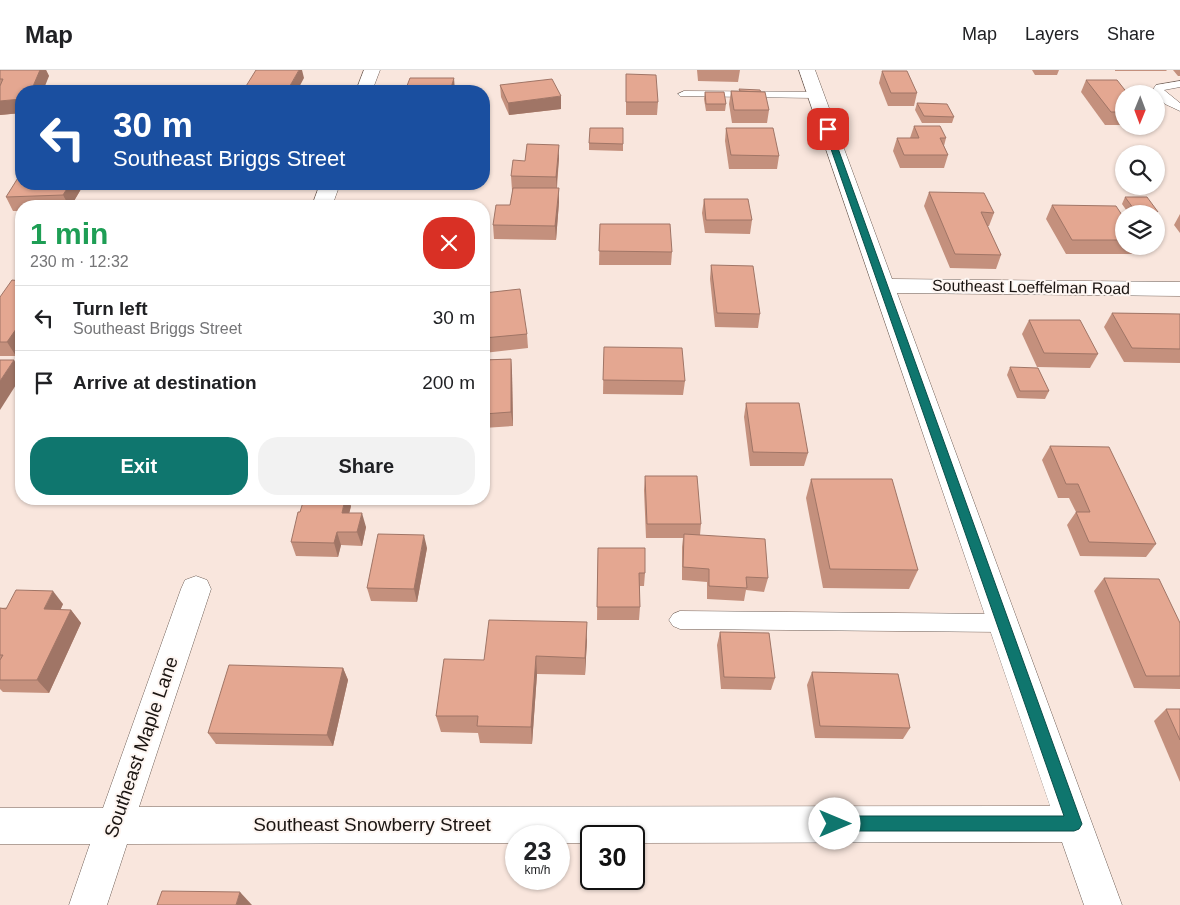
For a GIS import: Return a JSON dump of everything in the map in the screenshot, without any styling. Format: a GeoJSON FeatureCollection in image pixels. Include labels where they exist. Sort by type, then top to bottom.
{"type":"FeatureCollection","features":[{"type":"Feature","properties":{"kind":"street"},"geometry":{"type":"LineString","coordinates":[[366,85],[372,70]]}},
{"type":"Feature","properties":{"kind":"street"},"geometry":{"type":"LineString","coordinates":[[811,82],[1103,905]]}},
{"type":"Feature","properties":{"kind":"street","name":"Southeast Loeffelman Road"},"geometry":{"type":"LineString","coordinates":[[883,286],[1180,289]]}},
{"type":"Feature","properties":{"kind":"street","name":"Southeast Maple Lane"},"geometry":{"type":"LineString","coordinates":[[88,905],[113,826],[196,589]]}},
{"type":"Feature","properties":{"kind":"street","name":"Southeast Snowberry Street"},"geometry":{"type":"LineString","coordinates":[[0,826],[1074,824]]}},
{"type":"Feature","properties":{"kind":"lane"},"geometry":{"type":"LineString","coordinates":[[684,94],[811,82]]}},
{"type":"Feature","properties":{"kind":"lane"},"geometry":{"type":"LineString","coordinates":[[1180,84],[1160,87],[1158,91],[1160,96],[1180,107]]}},
{"type":"Feature","properties":{"kind":"lane"},"geometry":{"type":"LineString","coordinates":[[680,620],[1003,623]]}},
{"type":"Feature","properties":{"kind":"building"},"geometry":{"type":"Polygon","coordinates":[[[0,70],[40,70],[34,85],[15,85],[15,100],[0,101],[0,86],[3,79],[0,79],[0,70]]]}},
{"type":"Feature","properties":{"kind":"building"},"geometry":{"type":"Polygon","coordinates":[[[256,70],[299,70],[290,85],[247,85],[256,70]]]}},
{"type":"Feature","properties":{"kind":"building"},"geometry":{"type":"Polygon","coordinates":[[[882,71],[907,71],[917,93],[891,93],[882,71]]]}},
{"type":"Feature","properties":{"kind":"building"},"geometry":{"type":"Polygon","coordinates":[[[626,74],[656,75],[658,102],[626,102],[626,74]]]}},
{"type":"Feature","properties":{"kind":"building"},"geometry":{"type":"Polygon","coordinates":[[[410,78],[454,78],[452,85],[407,85],[410,78]]]}},
{"type":"Feature","properties":{"kind":"building"},"geometry":{"type":"Polygon","coordinates":[[[552,79],[561,96],[508,103],[500,85],[552,79]]]}},
{"type":"Feature","properties":{"kind":"building"},"geometry":{"type":"Polygon","coordinates":[[[1086,80],[1117,80],[1121,85],[1115,85],[1115,112],[1111,112],[1086,80]]]}},
{"type":"Feature","properties":{"kind":"building"},"geometry":{"type":"Polygon","coordinates":[[[739,89],[760,90],[761,92],[740,91],[739,89]]]}},
{"type":"Feature","properties":{"kind":"building"},"geometry":{"type":"Polygon","coordinates":[[[731,91],[765,92],[769,110],[734,110],[731,91]]]}},
{"type":"Feature","properties":{"kind":"building"},"geometry":{"type":"Polygon","coordinates":[[[705,92],[724,92],[726,104],[706,104],[705,92]]]}},
{"type":"Feature","properties":{"kind":"building"},"geometry":{"type":"Polygon","coordinates":[[[917,103],[947,104],[954,117],[924,116],[917,103]]]}},
{"type":"Feature","properties":{"kind":"building"},"geometry":{"type":"Polygon","coordinates":[[[914,126],[940,126],[946,138],[940,138],[948,155],[904,155],[897,138],[919,138],[914,126]]]}},
{"type":"Feature","properties":{"kind":"building"},"geometry":{"type":"Polygon","coordinates":[[[590,128],[623,128],[623,144],[589,143],[590,128]]]}},
{"type":"Feature","properties":{"kind":"building"},"geometry":{"type":"Polygon","coordinates":[[[726,128],[773,128],[779,156],[731,155],[726,128]]]}},
{"type":"Feature","properties":{"kind":"building"},"geometry":{"type":"Polygon","coordinates":[[[527,144],[559,145],[556,177],[511,176],[513,160],[525,161],[527,144]]]}},
{"type":"Feature","properties":{"kind":"building"},"geometry":{"type":"Polygon","coordinates":[[[15,183],[15,190],[66,190],[63,195],[6,197],[15,183]]]}},
{"type":"Feature","properties":{"kind":"building"},"geometry":{"type":"Polygon","coordinates":[[[513,188],[559,188],[555,226],[493,225],[496,205],[510,205],[513,188]]]}},
{"type":"Feature","properties":{"kind":"building"},"geometry":{"type":"Polygon","coordinates":[[[929,192],[984,193],[994,213],[981,212],[1001,255],[955,254],[929,192]]]}},
{"type":"Feature","properties":{"kind":"building"},"geometry":{"type":"Polygon","coordinates":[[[1125,197],[1147,197],[1153,205],[1131,205],[1125,197]]]}},
{"type":"Feature","properties":{"kind":"building"},"geometry":{"type":"Polygon","coordinates":[[[704,199],[748,199],[752,220],[706,220],[704,199]]]}},
{"type":"Feature","properties":{"kind":"building"},"geometry":{"type":"Polygon","coordinates":[[[1052,205],[1115,206],[1115,240],[1072,240],[1052,205]]]}},
{"type":"Feature","properties":{"kind":"building"},"geometry":{"type":"Polygon","coordinates":[[[600,224],[670,224],[672,252],[599,251],[600,224]]]}},
{"type":"Feature","properties":{"kind":"building"},"geometry":{"type":"Polygon","coordinates":[[[711,265],[753,266],[760,314],[717,313],[711,265]]]}},
{"type":"Feature","properties":{"kind":"building"},"geometry":{"type":"Polygon","coordinates":[[[12,280],[15,280],[15,331],[7,342],[0,342],[0,297],[12,280]]]}},
{"type":"Feature","properties":{"kind":"building"},"geometry":{"type":"Polygon","coordinates":[[[520,289],[527,334],[490,337],[490,292],[520,289]]]}},
{"type":"Feature","properties":{"kind":"building"},"geometry":{"type":"Polygon","coordinates":[[[1112,313],[1180,314],[1180,349],[1132,348],[1112,313]]]}},
{"type":"Feature","properties":{"kind":"building"},"geometry":{"type":"Polygon","coordinates":[[[1029,320],[1080,320],[1098,354],[1044,353],[1029,320]]]}},
{"type":"Feature","properties":{"kind":"building"},"geometry":{"type":"Polygon","coordinates":[[[604,347],[682,348],[685,381],[603,380],[604,347]]]}},
{"type":"Feature","properties":{"kind":"building"},"geometry":{"type":"Polygon","coordinates":[[[511,359],[511,412],[490,414],[490,360],[511,359]]]}},
{"type":"Feature","properties":{"kind":"building"},"geometry":{"type":"Polygon","coordinates":[[[0,360],[14,360],[0,381],[0,360]]]}},
{"type":"Feature","properties":{"kind":"building"},"geometry":{"type":"Polygon","coordinates":[[[1010,367],[1038,368],[1049,391],[1020,391],[1010,367]]]}},
{"type":"Feature","properties":{"kind":"building"},"geometry":{"type":"Polygon","coordinates":[[[746,403],[799,403],[808,453],[753,452],[746,403]]]}},
{"type":"Feature","properties":{"kind":"building"},"geometry":{"type":"Polygon","coordinates":[[[1050,446],[1109,447],[1156,544],[1089,542],[1076,512],[1090,512],[1078,484],[1066,484],[1050,446]]]}},
{"type":"Feature","properties":{"kind":"building"},"geometry":{"type":"Polygon","coordinates":[[[645,476],[697,476],[701,524],[647,524],[645,476]]]}},
{"type":"Feature","properties":{"kind":"building"},"geometry":{"type":"Polygon","coordinates":[[[811,479],[892,479],[918,570],[830,569],[811,479]]]}},
{"type":"Feature","properties":{"kind":"building"},"geometry":{"type":"Polygon","coordinates":[[[302,505],[344,505],[342,513],[362,513],[357,532],[337,532],[334,543],[291,542],[298,512],[300,512],[302,505]]]}},
{"type":"Feature","properties":{"kind":"building"},"geometry":{"type":"Polygon","coordinates":[[[378,534],[424,535],[414,589],[367,588],[378,534]]]}},
{"type":"Feature","properties":{"kind":"building"},"geometry":{"type":"Polygon","coordinates":[[[684,534],[765,539],[768,578],[746,577],[747,588],[709,586],[709,569],[683,567],[684,534]]]}},
{"type":"Feature","properties":{"kind":"building"},"geometry":{"type":"Polygon","coordinates":[[[598,548],[645,548],[645,573],[639,573],[640,607],[597,607],[598,548]]]}},
{"type":"Feature","properties":{"kind":"building"},"geometry":{"type":"Polygon","coordinates":[[[1104,578],[1159,579],[1180,623],[1180,676],[1146,676],[1104,578]]]}},
{"type":"Feature","properties":{"kind":"building"},"geometry":{"type":"Polygon","coordinates":[[[16,590],[53,591],[44,609],[71,610],[37,680],[0,680],[0,660],[3,655],[0,655],[0,608],[6,609],[16,590]]]}},
{"type":"Feature","properties":{"kind":"building"},"geometry":{"type":"Polygon","coordinates":[[[489,620],[587,622],[585,658],[536,656],[531,727],[477,726],[478,716],[436,716],[444,659],[484,660],[489,620]]]}},
{"type":"Feature","properties":{"kind":"building"},"geometry":{"type":"Polygon","coordinates":[[[720,632],[769,633],[775,678],[724,677],[720,632]]]}},
{"type":"Feature","properties":{"kind":"building"},"geometry":{"type":"Polygon","coordinates":[[[229,665],[343,668],[327,735],[208,733],[229,665]]]}},
{"type":"Feature","properties":{"kind":"building"},"geometry":{"type":"Polygon","coordinates":[[[812,672],[898,674],[910,728],[820,726],[812,672]]]}},
{"type":"Feature","properties":{"kind":"building"},"geometry":{"type":"Polygon","coordinates":[[[1166,709],[1180,709],[1180,740],[1166,709]]]}},
{"type":"Feature","properties":{"kind":"building"},"geometry":{"type":"Polygon","coordinates":[[[162,891],[240,892],[236,905],[157,905],[162,891]]]}},
{"type":"Feature","properties":{"kind":"route"},"geometry":{"type":"LineString","coordinates":[[828,129],[1074,824],[835,824]]}}]}
